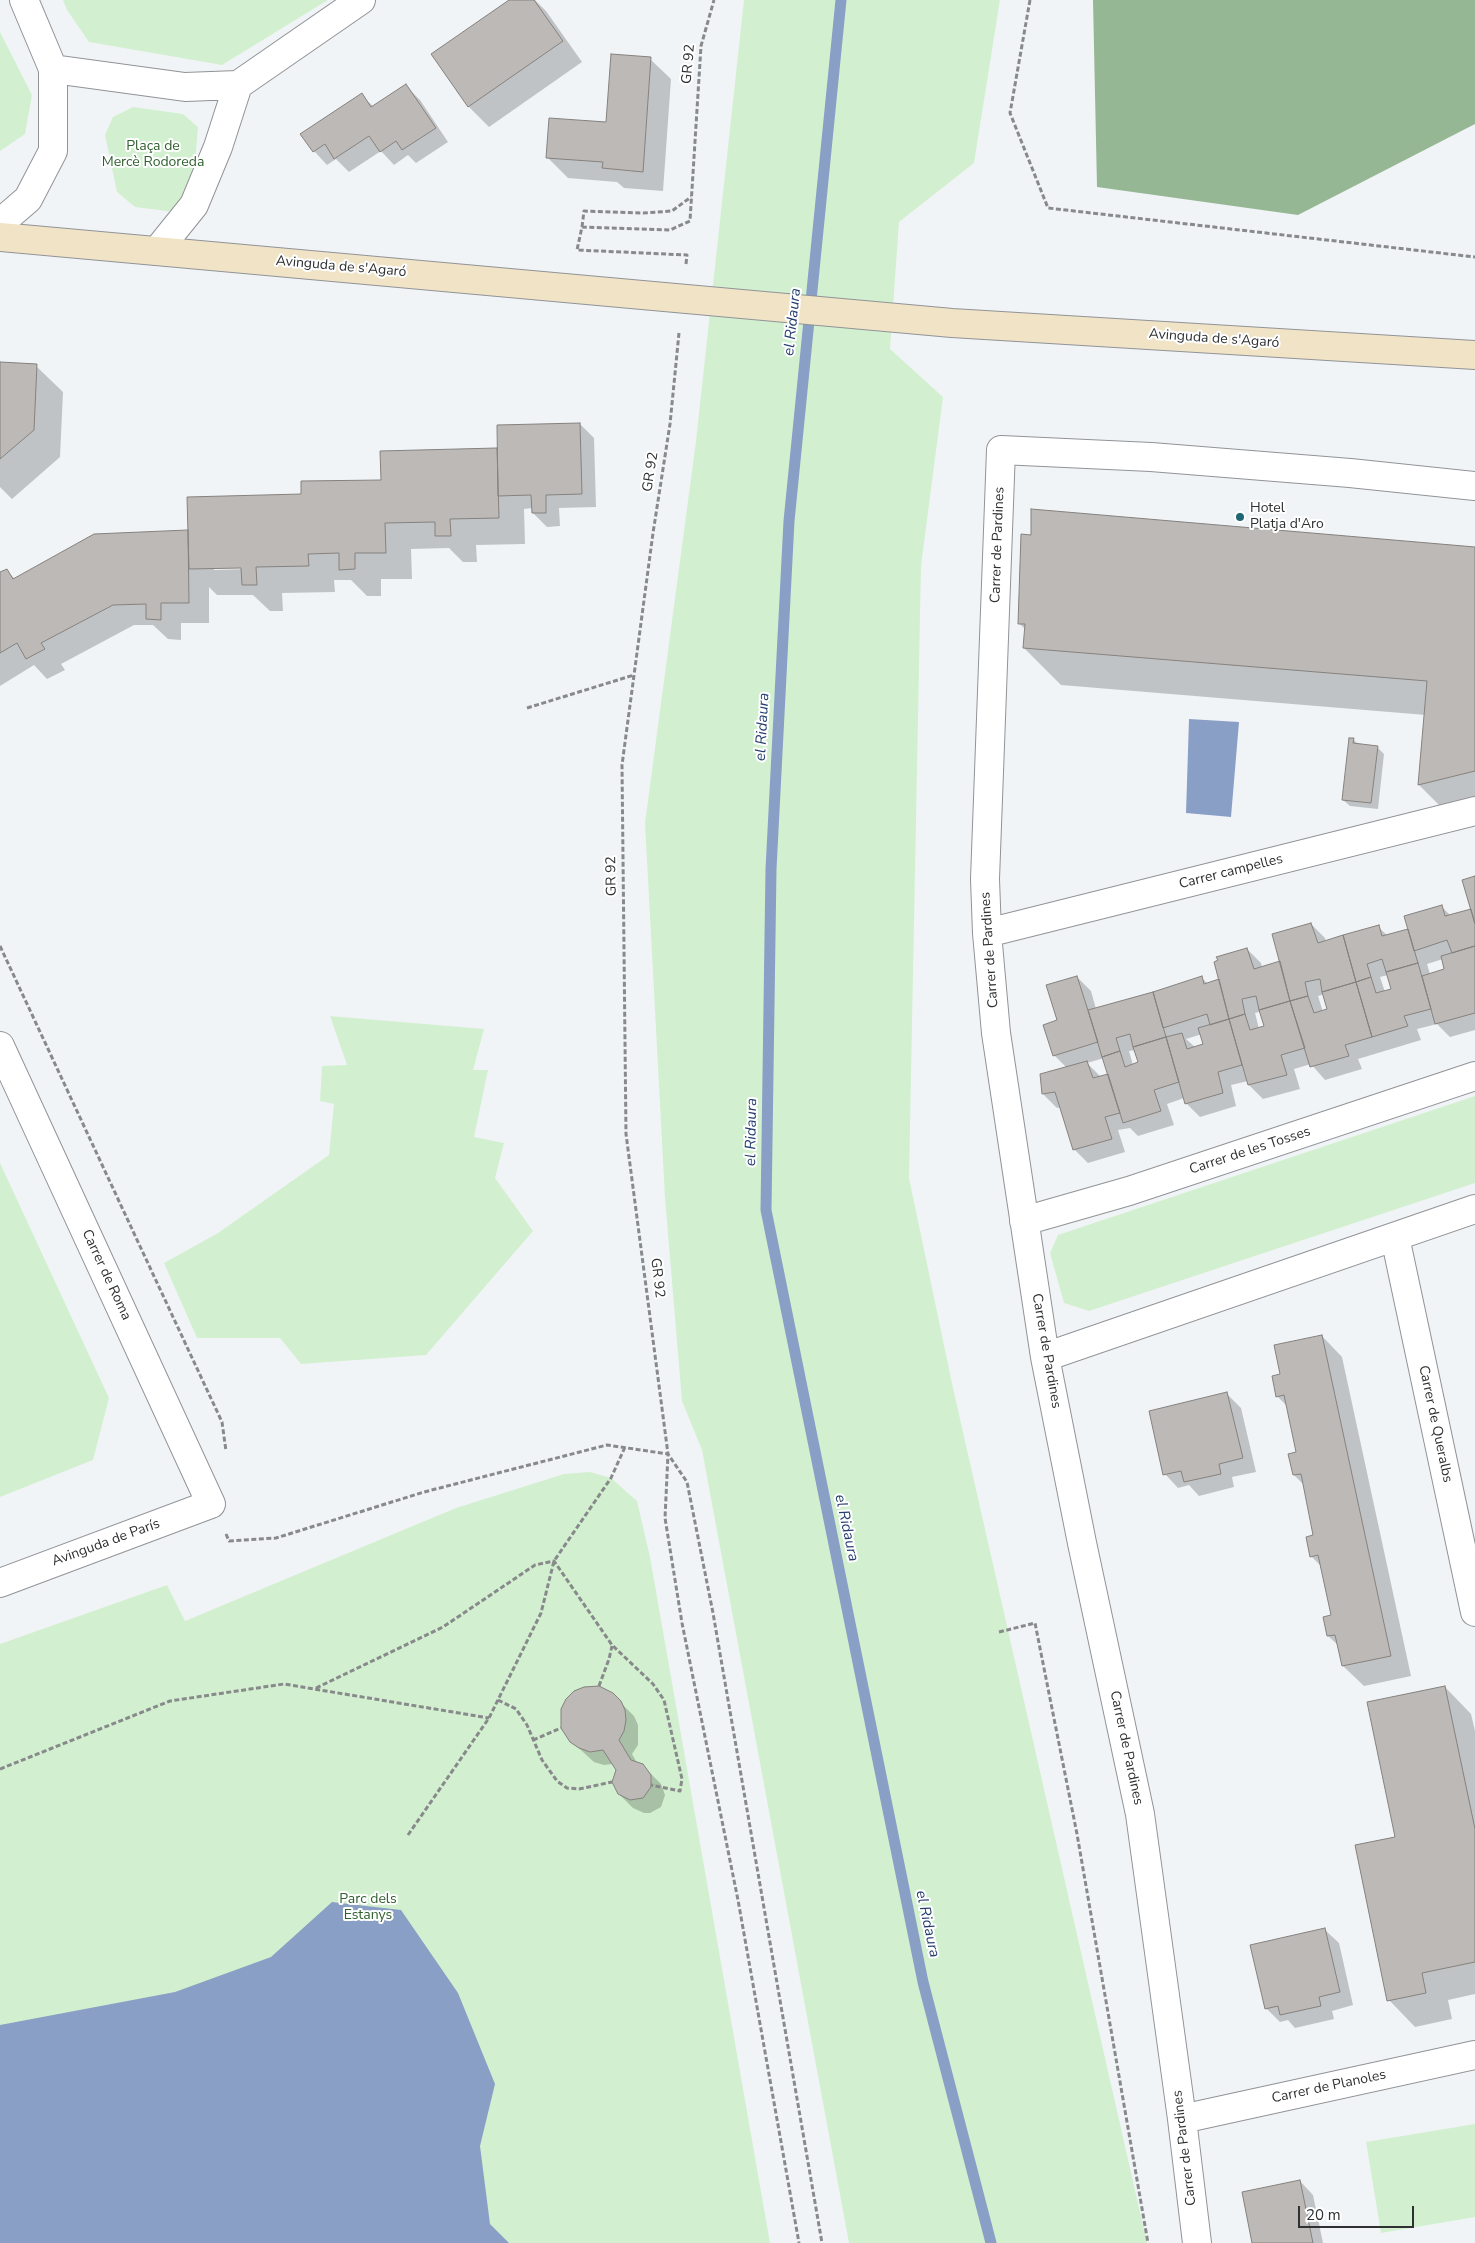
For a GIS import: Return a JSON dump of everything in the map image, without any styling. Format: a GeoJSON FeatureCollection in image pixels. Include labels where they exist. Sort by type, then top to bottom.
{"type":"FeatureCollection","features":[{"type":"Feature","properties":{"kind":"main road","name":"Avinguda de s'Agaró"},"geometry":{"type":"LineString","coordinates":[[0,237],[952,323],[1475,355]]}},
{"type":"Feature","properties":{"kind":"street"},"geometry":{"type":"LineString","coordinates":[[0,223],[28,199],[53,150],[53,69],[24,0]]}},
{"type":"Feature","properties":{"kind":"street"},"geometry":{"type":"LineString","coordinates":[[53,69],[185,87],[238,85],[360,0]]}},
{"type":"Feature","properties":{"kind":"street"},"geometry":{"type":"LineString","coordinates":[[157,250],[194,205],[218,147],[238,85]]}},
{"type":"Feature","properties":{"kind":"street","name":"Carrer de Pardines"},"geometry":{"type":"LineString","coordinates":[[1197,2243],[1140,1814],[1082,1543],[1045,1358],[996,1033],[987,933],[985,879],[1001,450],[1171,458],[1475,486]]}},
{"type":"Feature","properties":{"kind":"street","name":"Carrer campelles"},"geometry":{"type":"LineString","coordinates":[[987,933],[1475,811]]}},
{"type":"Feature","properties":{"kind":"street","name":"Carrer de Roma"},"geometry":{"type":"LineString","coordinates":[[0,1046],[211,1504]]}},
{"type":"Feature","properties":{"kind":"street","name":"Carrer de les Tosses"},"geometry":{"type":"LineString","coordinates":[[1024,1221],[1129,1191],[1475,1076]]}},
{"type":"Feature","properties":{"kind":"street"},"geometry":{"type":"LineString","coordinates":[[1045,1358],[1475,1209]]}},
{"type":"Feature","properties":{"kind":"street","name":"Carrer de Queralbs"},"geometry":{"type":"LineString","coordinates":[[1395,1236],[1475,1612]]}},
{"type":"Feature","properties":{"kind":"street","name":"Avinguda de París"},"geometry":{"type":"LineString","coordinates":[[0,1582],[211,1504]]}},
{"type":"Feature","properties":{"kind":"street","name":"Carrer de Planoles"},"geometry":{"type":"LineString","coordinates":[[1182,2119],[1475,2055]]}},
{"type":"Feature","properties":{"kind":"path","name":"GR 92"},"geometry":{"type":"LineString","coordinates":[[582,227],[670,230],[690,222],[701,46],[714,0]]}},
{"type":"Feature","properties":{"kind":"path"},"geometry":{"type":"LineString","coordinates":[[1030,0],[1010,113],[1048,208],[1475,257]]}},
{"type":"Feature","properties":{"kind":"path"},"geometry":{"type":"LineString","coordinates":[[687,255],[577,250],[584,211],[643,213],[672,211],[691,196]]}},
{"type":"Feature","properties":{"kind":"path","name":"GR 92"},"geometry":{"type":"LineString","coordinates":[[693,300],[670,424],[653,532],[622,765],[626,1134],[668,1454],[665,1518],[680,1613],[738,1900],[798,2243]]}},
{"type":"Feature","properties":{"kind":"path"},"geometry":{"type":"LineString","coordinates":[[527,708],[634,676]]}},
{"type":"Feature","properties":{"kind":"path"},"geometry":{"type":"LineString","coordinates":[[0,946],[222,1422],[227,1456]]}},
{"type":"Feature","properties":{"kind":"path"},"geometry":{"type":"LineString","coordinates":[[211,1504],[230,1541],[276,1538],[443,1487],[607,1445],[668,1454],[687,1482],[713,1612],[822,2243]]}},
{"type":"Feature","properties":{"kind":"path"},"geometry":{"type":"LineString","coordinates":[[408,1835],[489,1718],[541,1613],[554,1560],[611,1478],[625,1448]]}},
{"type":"Feature","properties":{"kind":"path"},"geometry":{"type":"LineString","coordinates":[[554,1560],[612,1645],[653,1684],[664,1700],[682,1779],[680,1791],[651,1785]]}},
{"type":"Feature","properties":{"kind":"path"},"geometry":{"type":"LineString","coordinates":[[316,1688],[443,1627],[535,1565],[554,1560]]}},
{"type":"Feature","properties":{"kind":"path"},"geometry":{"type":"LineString","coordinates":[[1000,1632],[1035,1623],[1075,1825],[1148,2243]]}},
{"type":"Feature","properties":{"kind":"path"},"geometry":{"type":"LineString","coordinates":[[599,1686],[609,1660],[612,1645]]}},
{"type":"Feature","properties":{"kind":"path"},"geometry":{"type":"LineString","coordinates":[[0,1769],[170,1701],[284,1684],[489,1718]]}},
{"type":"Feature","properties":{"kind":"path"},"geometry":{"type":"LineString","coordinates":[[498,1700],[516,1709],[526,1725],[542,1760],[557,1781],[567,1788],[579,1790],[612,1782]]}},
{"type":"Feature","properties":{"kind":"path"},"geometry":{"type":"LineString","coordinates":[[533,1740],[562,1728]]}},
{"type":"Feature","properties":{"kind":"green space"},"geometry":{"type":"Polygon","coordinates":[[[63,0],[328,0],[222,65],[89,42],[67,10],[63,0]]]}},
{"type":"Feature","properties":{"kind":"green space"},"geometry":{"type":"Polygon","coordinates":[[[744,0],[1000,0],[974,163],[899,222],[890,349],[943,397],[921,566],[909,1178],[953,1388],[1147,2243],[849,2243],[702,1450],[682,1401],[665,1198],[645,823],[696,441],[744,0]]]}},
{"type":"Feature","properties":{"kind":"green space"},"geometry":{"type":"Polygon","coordinates":[[[1093,0],[1475,0],[1475,124],[1298,215],[1097,187],[1093,0]]]}},
{"type":"Feature","properties":{"kind":"green space"},"geometry":{"type":"Polygon","coordinates":[[[0,32],[32,95],[25,134],[0,151],[0,32]]]}},
{"type":"Feature","properties":{"kind":"green space","name":"Plaça de Mercè Rodoreda"},"geometry":{"type":"Polygon","coordinates":[[[133,107],[183,114],[198,127],[193,189],[175,212],[135,207],[117,192],[105,135],[113,117],[133,107]]]}},
{"type":"Feature","properties":{"kind":"green space"},"geometry":{"type":"Polygon","coordinates":[[[330,1016],[484,1029],[473,1070],[488,1070],[474,1137],[504,1143],[495,1178],[533,1231],[426,1355],[301,1364],[280,1338],[197,1338],[164,1263],[218,1233],[329,1155],[334,1104],[320,1101],[322,1066],[347,1065],[330,1016]]]}},
{"type":"Feature","properties":{"kind":"green space"},"geometry":{"type":"Polygon","coordinates":[[[1475,1096],[1475,1183],[1089,1311],[1064,1303],[1050,1253],[1058,1235],[1475,1096]]]}},
{"type":"Feature","properties":{"kind":"green space"},"geometry":{"type":"Polygon","coordinates":[[[0,1163],[109,1398],[93,1460],[0,1497],[0,1163]]]}},
{"type":"Feature","properties":{"kind":"green space","name":"Parc dels Estanys"},"geometry":{"type":"Polygon","coordinates":[[[590,1472],[611,1478],[637,1501],[650,1557],[770,2243],[0,2243],[0,1644],[167,1585],[185,1621],[456,1508],[564,1474],[590,1472]]]}},
{"type":"Feature","properties":{"kind":"green space"},"geometry":{"type":"Polygon","coordinates":[[[1475,2124],[1475,2217],[1381,2233],[1366,2142],[1475,2124]]]}},
{"type":"Feature","properties":{"kind":"water"},"geometry":{"type":"Polygon","coordinates":[[[1189,719],[1239,722],[1231,817],[1186,813],[1189,719]]]}},
{"type":"Feature","properties":{"kind":"water"},"geometry":{"type":"Polygon","coordinates":[[[332,1902],[401,1910],[458,1993],[495,2084],[480,2146],[490,2224],[509,2243],[0,2243],[0,2025],[175,1992],[271,1957],[332,1902]]]}},
{"type":"Feature","properties":{"kind":"building"},"geometry":{"type":"Polygon","coordinates":[[[509,0],[534,0],[563,41],[468,107],[431,54],[509,0]]]}},
{"type":"Feature","properties":{"kind":"building"},"geometry":{"type":"Polygon","coordinates":[[[611,54],[651,57],[643,172],[602,168],[603,162],[546,158],[549,118],[606,122],[611,54]]]}},
{"type":"Feature","properties":{"kind":"building"},"geometry":{"type":"Polygon","coordinates":[[[406,84],[436,128],[402,150],[396,141],[380,152],[369,136],[334,159],[325,144],[313,152],[300,134],[362,93],[371,107],[406,84]]]}},
{"type":"Feature","properties":{"kind":"building"},"geometry":{"type":"Polygon","coordinates":[[[0,362],[37,364],[34,430],[0,459],[0,362]]]}},
{"type":"Feature","properties":{"kind":"building"},"geometry":{"type":"Polygon","coordinates":[[[580,423],[582,494],[546,495],[546,513],[532,513],[531,495],[498,496],[497,425],[580,423]]]}},
{"type":"Feature","properties":{"kind":"building"},"geometry":{"type":"Polygon","coordinates":[[[497,448],[499,518],[450,519],[451,536],[435,536],[435,522],[385,523],[386,553],[355,553],[355,569],[339,570],[339,553],[308,554],[309,566],[256,567],[257,585],[242,585],[241,568],[189,569],[187,497],[301,494],[301,481],[381,480],[380,451],[497,448]]]}},
{"type":"Feature","properties":{"kind":"building"},"geometry":{"type":"Polygon","coordinates":[[[1031,509],[1475,547],[1475,771],[1418,785],[1427,681],[1023,648],[1025,624],[1018,624],[1021,534],[1031,535],[1031,509]]]}},
{"type":"Feature","properties":{"kind":"building"},"geometry":{"type":"Polygon","coordinates":[[[188,530],[189,603],[161,603],[161,620],[146,619],[146,604],[113,605],[41,643],[45,649],[26,659],[17,643],[0,653],[0,572],[7,569],[13,579],[94,534],[188,530]]]}},
{"type":"Feature","properties":{"kind":"building"},"geometry":{"type":"Polygon","coordinates":[[[1349,738],[1354,738],[1353,743],[1378,746],[1371,803],[1342,800],[1349,738]]]}},
{"type":"Feature","properties":{"kind":"building"},"geometry":{"type":"Polygon","coordinates":[[[1475,876],[1475,924],[1462,880],[1475,876]]]}},
{"type":"Feature","properties":{"kind":"building"},"geometry":{"type":"Polygon","coordinates":[[[1442,905],[1445,916],[1471,909],[1475,924],[1475,946],[1452,953],[1447,940],[1414,951],[1404,916],[1442,905]]]}},
{"type":"Feature","properties":{"kind":"building"},"geometry":{"type":"Polygon","coordinates":[[[1311,923],[1318,943],[1343,935],[1356,982],[1322,992],[1320,979],[1305,982],[1308,996],[1290,1001],[1272,934],[1311,923]]]}},
{"type":"Feature","properties":{"kind":"building"},"geometry":{"type":"Polygon","coordinates":[[[1379,925],[1382,936],[1408,929],[1418,963],[1386,972],[1382,959],[1367,964],[1371,977],[1356,982],[1343,935],[1379,925]]]}},
{"type":"Feature","properties":{"kind":"building"},"geometry":{"type":"Polygon","coordinates":[[[1475,946],[1475,1013],[1435,1024],[1422,976],[1444,969],[1441,956],[1475,946]]]}},
{"type":"Feature","properties":{"kind":"building"},"geometry":{"type":"Polygon","coordinates":[[[1247,948],[1254,969],[1280,961],[1290,1001],[1259,1010],[1256,996],[1242,999],[1245,1014],[1229,1019],[1214,962],[1218,960],[1216,957],[1247,948]]]}},
{"type":"Feature","properties":{"kind":"building"},"geometry":{"type":"Polygon","coordinates":[[[1418,963],[1431,1009],[1404,1016],[1408,1026],[1372,1037],[1356,982],[1371,977],[1376,993],[1391,989],[1386,972],[1418,963]]]}},
{"type":"Feature","properties":{"kind":"building"},"geometry":{"type":"Polygon","coordinates":[[[1077,976],[1098,1042],[1053,1056],[1043,1025],[1057,1020],[1046,985],[1077,976]]]}},
{"type":"Feature","properties":{"kind":"building"},"geometry":{"type":"Polygon","coordinates":[[[1202,976],[1204,984],[1219,979],[1229,1019],[1210,1025],[1207,1014],[1163,1028],[1153,992],[1202,976]]]}},
{"type":"Feature","properties":{"kind":"building"},"geometry":{"type":"Polygon","coordinates":[[[1356,982],[1372,1037],[1345,1045],[1349,1056],[1310,1067],[1290,1001],[1308,996],[1314,1013],[1327,1009],[1322,992],[1356,982]]]}},
{"type":"Feature","properties":{"kind":"building"},"geometry":{"type":"Polygon","coordinates":[[[1153,992],[1166,1037],[1133,1047],[1130,1034],[1116,1038],[1120,1051],[1102,1057],[1088,1010],[1153,992]]]}},
{"type":"Feature","properties":{"kind":"building"},"geometry":{"type":"Polygon","coordinates":[[[1290,1001],[1305,1048],[1281,1055],[1287,1075],[1248,1085],[1229,1019],[1245,1014],[1250,1030],[1264,1026],[1259,1010],[1290,1001]]]}},
{"type":"Feature","properties":{"kind":"building"},"geometry":{"type":"Polygon","coordinates":[[[1229,1019],[1242,1065],[1218,1072],[1223,1093],[1185,1104],[1166,1037],[1182,1033],[1187,1049],[1203,1044],[1198,1028],[1229,1019]]]}},
{"type":"Feature","properties":{"kind":"building"},"geometry":{"type":"Polygon","coordinates":[[[1166,1037],[1179,1082],[1154,1090],[1161,1111],[1123,1123],[1102,1057],[1120,1051],[1125,1067],[1138,1062],[1133,1047],[1166,1037]]]}},
{"type":"Feature","properties":{"kind":"building"},"geometry":{"type":"Polygon","coordinates":[[[1087,1061],[1093,1078],[1108,1074],[1120,1113],[1105,1117],[1112,1139],[1073,1150],[1055,1092],[1042,1094],[1040,1074],[1087,1061]]]}},
{"type":"Feature","properties":{"kind":"building"},"geometry":{"type":"Polygon","coordinates":[[[1322,1335],[1391,1656],[1342,1666],[1335,1635],[1327,1636],[1323,1617],[1331,1615],[1318,1555],[1310,1557],[1306,1537],[1313,1535],[1301,1474],[1293,1475],[1288,1454],[1296,1452],[1284,1395],[1276,1397],[1272,1376],[1280,1374],[1274,1345],[1322,1335]]]}},
{"type":"Feature","properties":{"kind":"building"},"geometry":{"type":"Polygon","coordinates":[[[1227,1392],[1243,1458],[1219,1464],[1221,1474],[1184,1482],[1181,1471],[1163,1475],[1149,1411],[1227,1392]]]}},
{"type":"Feature","properties":{"kind":"building"},"geometry":{"type":"Polygon","coordinates":[[[599,1686],[613,1693],[621,1701],[625,1710],[626,1720],[624,1731],[619,1740],[631,1760],[643,1764],[651,1775],[651,1787],[643,1798],[630,1800],[618,1794],[612,1782],[616,1770],[603,1750],[590,1752],[579,1748],[570,1742],[561,1728],[561,1709],[566,1699],[574,1691],[584,1687],[599,1686]]]}},
{"type":"Feature","properties":{"kind":"building"},"geometry":{"type":"Polygon","coordinates":[[[1445,1686],[1475,1829],[1475,1962],[1422,1973],[1426,1993],[1387,2001],[1355,1845],[1395,1837],[1367,1702],[1445,1686]]]}},
{"type":"Feature","properties":{"kind":"building"},"geometry":{"type":"Polygon","coordinates":[[[1325,1928],[1340,1992],[1319,1997],[1321,2006],[1280,2015],[1278,2006],[1265,2009],[1250,1945],[1325,1928]]]}},
{"type":"Feature","properties":{"kind":"building"},"geometry":{"type":"Polygon","coordinates":[[[1300,2180],[1313,2243],[1252,2243],[1242,2192],[1300,2180]]]}},
{"type":"Feature","properties":{"kind":"waterway","name":"el Ridaura"},"geometry":{"type":"LineString","coordinates":[[841,0],[789,521],[771,869],[766,1210],[923,1982],[991,2243]]}},
{"type":"Feature","properties":{"kind":"place","name":"Hotel Platja d'Aro"},"geometry":{"type":"Point","coordinates":[1240,517]}}]}
